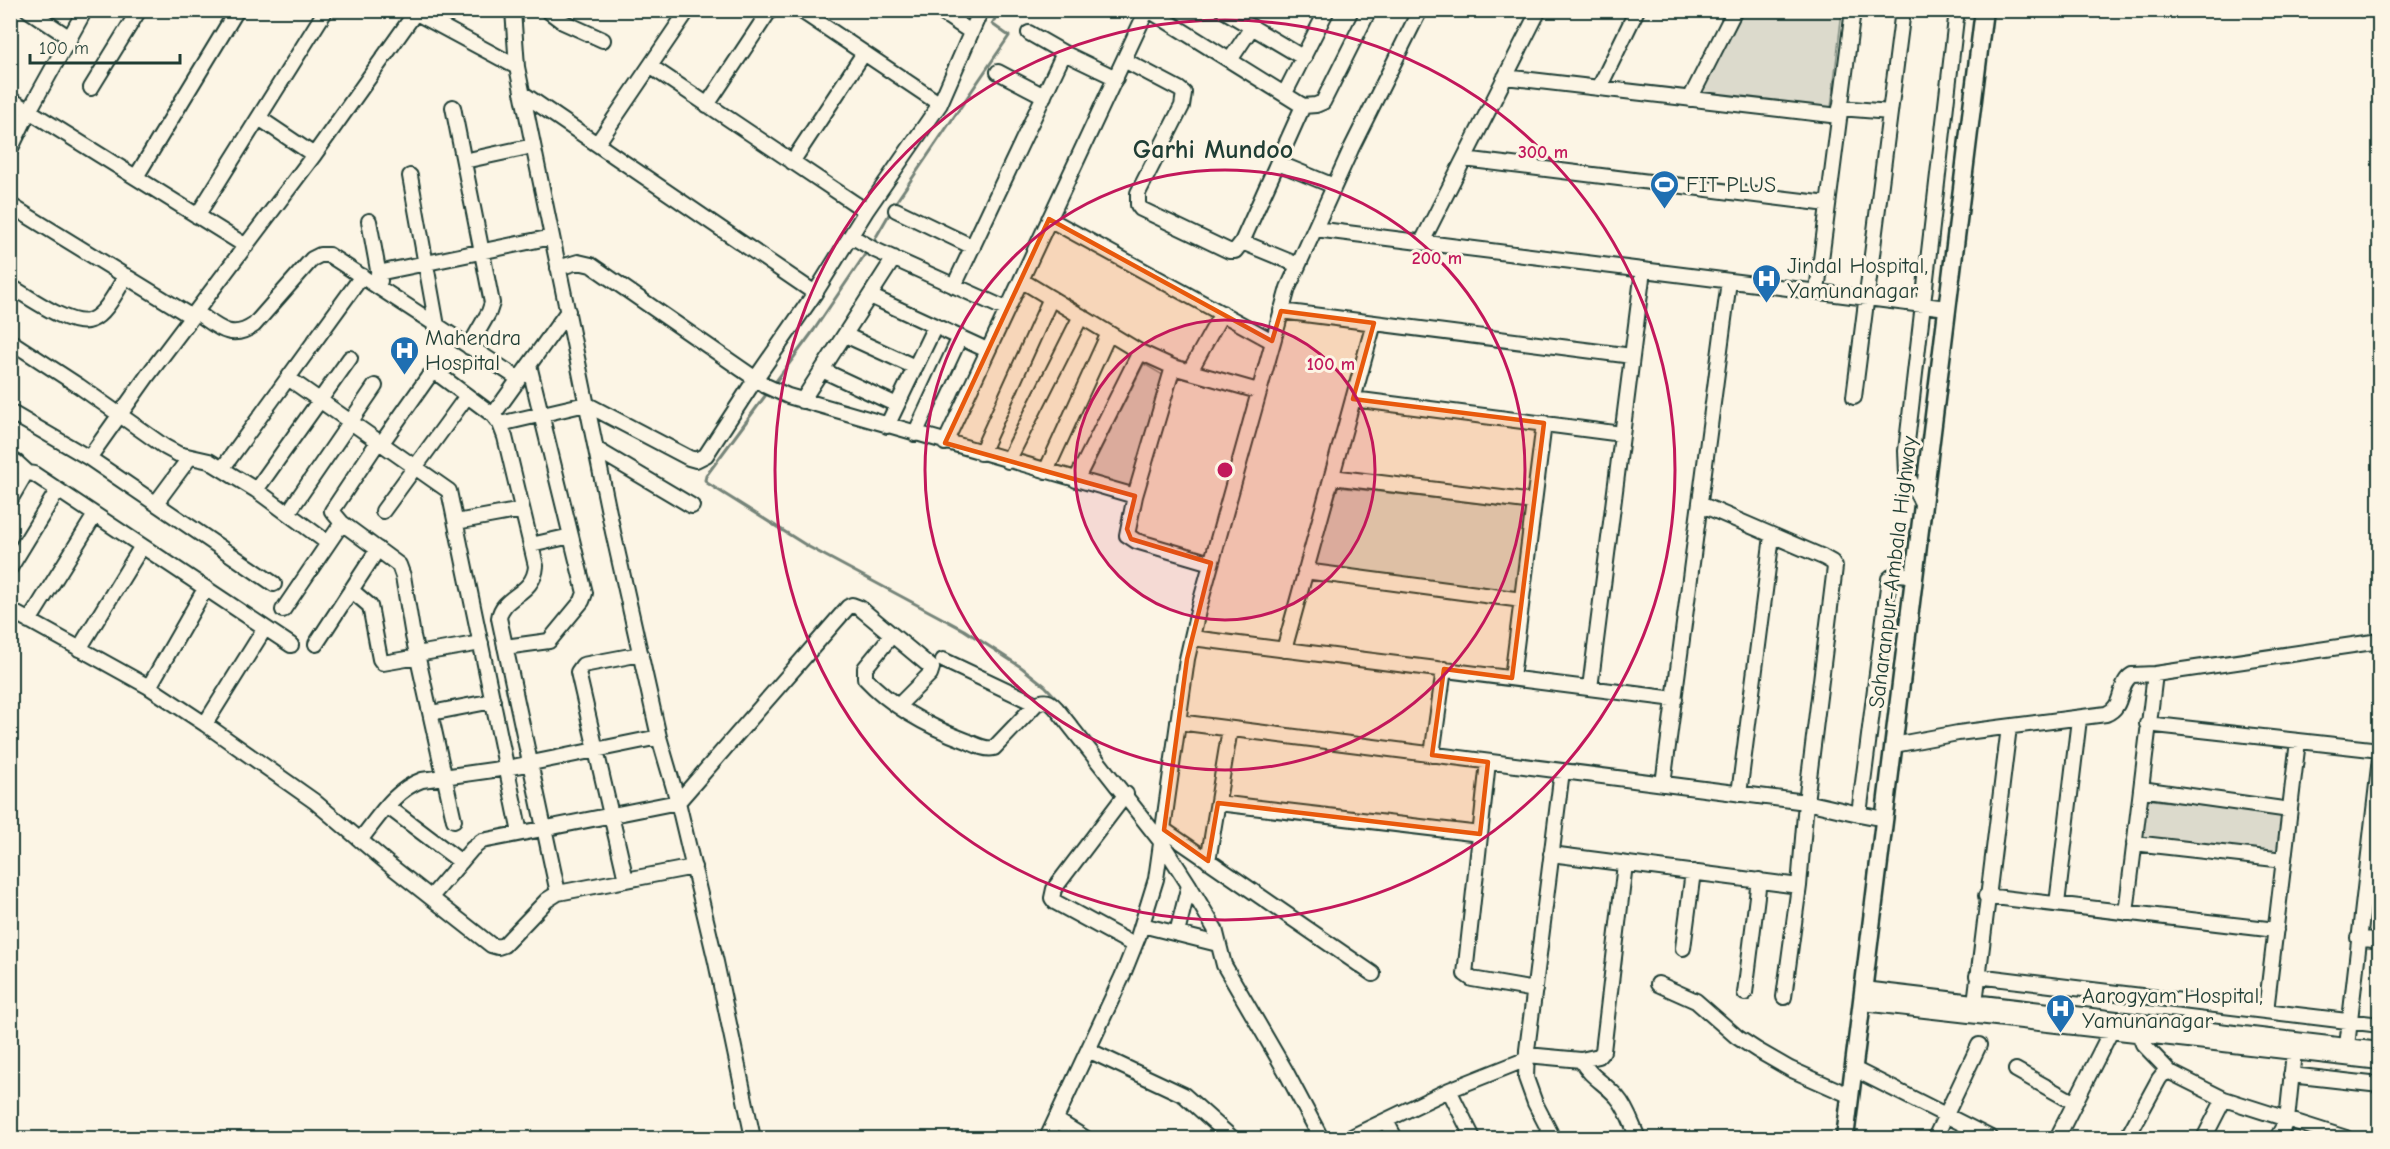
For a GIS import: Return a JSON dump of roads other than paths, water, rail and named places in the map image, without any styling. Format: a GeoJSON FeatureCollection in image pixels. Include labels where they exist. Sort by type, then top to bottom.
{"type":"FeatureCollection","features":[{"type":"Feature","properties":{"kind":"main road","name":"Saharanpur-Ambala Highway"},"geometry":{"type":"LineString","coordinates":[[1845,1138],[1984,10]]}},
{"type":"Feature","properties":{"kind":"street"},"geometry":{"type":"LineString","coordinates":[[28,10],[70,38]]}},
{"type":"Feature","properties":{"kind":"street"},"geometry":{"type":"LineString","coordinates":[[10,150],[85,10]]}},
{"type":"Feature","properties":{"kind":"street"},"geometry":{"type":"LineString","coordinates":[[91,88],[139,10]]}},
{"type":"Feature","properties":{"kind":"street"},"geometry":{"type":"LineString","coordinates":[[136,177],[237,10]]}},
{"type":"Feature","properties":{"kind":"street"},"geometry":{"type":"LineString","coordinates":[[197,216],[326,10]]}},
{"type":"Feature","properties":{"kind":"street"},"geometry":{"type":"LineString","coordinates":[[547,10],[563,22],[603,40]]}},
{"type":"Feature","properties":{"kind":"street"},"geometry":{"type":"LineString","coordinates":[[597,144],[688,10]]}},
{"type":"Feature","properties":{"kind":"street"},"geometry":{"type":"LineString","coordinates":[[707,105],[770,10]]}},
{"type":"Feature","properties":{"kind":"street"},"geometry":{"type":"LineString","coordinates":[[800,10],[940,104]]}},
{"type":"Feature","properties":{"kind":"street"},"geometry":{"type":"LineString","coordinates":[[938,10],[971,32]]}},
{"type":"Feature","properties":{"kind":"street"},"geometry":{"type":"LineString","coordinates":[[497,419],[541,414],[586,404],[696,460],[706,455],[766,385],[815,293],[866,211],[940,104],[981,10]]}},
{"type":"Feature","properties":{"kind":"street"},"geometry":{"type":"LineString","coordinates":[[945,443],[1148,10],[1303,106],[1323,102],[1369,10]]}},
{"type":"Feature","properties":{"kind":"street"},"geometry":{"type":"LineString","coordinates":[[1222,10],[1304,58]]}},
{"type":"Feature","properties":{"kind":"street"},"geometry":{"type":"LineString","coordinates":[[1285,93],[1327,10]]}},
{"type":"Feature","properties":{"kind":"street"},"geometry":{"type":"LineString","coordinates":[[1047,1138],[1134,945],[1156,879],[1192,638],[1281,311],[1298,265],[1334,186],[1420,10]]}},
{"type":"Feature","properties":{"kind":"street"},"geometry":{"type":"LineString","coordinates":[[1422,242],[1539,10]]}},
{"type":"Feature","properties":{"kind":"street"},"geometry":{"type":"LineString","coordinates":[[1599,88],[1637,10]]}},
{"type":"Feature","properties":{"kind":"street"},"geometry":{"type":"LineString","coordinates":[[1690,99],[1735,10]]}},
{"type":"Feature","properties":{"kind":"street"},"geometry":{"type":"LineString","coordinates":[[1817,291],[1853,10]]}},
{"type":"Feature","properties":{"kind":"street"},"geometry":{"type":"LineString","coordinates":[[1854,397],[1903,10]]}},
{"type":"Feature","properties":{"kind":"street"},"geometry":{"type":"LineString","coordinates":[[1923,505],[1912,487],[1905,463],[1958,10]]}},
{"type":"Feature","properties":{"kind":"street"},"geometry":{"type":"LineString","coordinates":[[89,458],[148,375],[314,155],[413,11],[517,67]]}},
{"type":"Feature","properties":{"kind":"street"},"geometry":{"type":"LineString","coordinates":[[512,11],[517,67],[586,404],[659,737],[694,867],[753,1138]]}},
{"type":"Feature","properties":{"kind":"street"},"geometry":{"type":"LineString","coordinates":[[1230,60],[1252,27]]}},
{"type":"Feature","properties":{"kind":"street"},"geometry":{"type":"LineString","coordinates":[[1029,33],[1116,78]]}},
{"type":"Feature","properties":{"kind":"street"},"geometry":{"type":"LineString","coordinates":[[792,162],[864,53]]}},
{"type":"Feature","properties":{"kind":"street"},"geometry":{"type":"LineString","coordinates":[[954,286],[1064,53]]}},
{"type":"Feature","properties":{"kind":"street"},"geometry":{"type":"LineString","coordinates":[[1124,60],[1184,93],[1182,106],[1138,193],[1138,205],[1141,209],[1229,250],[1235,251],[1242,242],[1303,106]]}},
{"type":"Feature","properties":{"kind":"street"},"geometry":{"type":"LineString","coordinates":[[650,66],[866,211]]}},
{"type":"Feature","properties":{"kind":"street"},"geometry":{"type":"LineString","coordinates":[[998,72],[1044,96]]}},
{"type":"Feature","properties":{"kind":"street"},"geometry":{"type":"LineString","coordinates":[[1505,77],[1690,99],[1840,112],[1890,112]]}},
{"type":"Feature","properties":{"kind":"street"},"geometry":{"type":"LineString","coordinates":[[522,93],[815,293]]}},
{"type":"Feature","properties":{"kind":"street"},"geometry":{"type":"LineString","coordinates":[[10,99],[246,246]]}},
{"type":"Feature","properties":{"kind":"street"},"geometry":{"type":"LineString","coordinates":[[453,107],[492,303],[469,347]]}},
{"type":"Feature","properties":{"kind":"street"},"geometry":{"type":"LineString","coordinates":[[259,118],[314,155]]}},
{"type":"Feature","properties":{"kind":"street"},"geometry":{"type":"LineString","coordinates":[[464,161],[533,146]]}},
{"type":"Feature","properties":{"kind":"street"},"geometry":{"type":"LineString","coordinates":[[1464,159],[1828,204]]}},
{"type":"Feature","properties":{"kind":"street"},"geometry":{"type":"LineString","coordinates":[[1278,163],[1334,186]]}},
{"type":"Feature","properties":{"kind":"street"},"geometry":{"type":"LineString","coordinates":[[410,176],[437,326]]}},
{"type":"Feature","properties":{"kind":"street"},"geometry":{"type":"LineString","coordinates":[[10,205],[194,315],[225,331],[235,333],[245,331],[254,324],[312,259],[320,255],[329,255],[519,379]]}},
{"type":"Feature","properties":{"kind":"street"},"geometry":{"type":"LineString","coordinates":[[896,210],[973,247]]}},
{"type":"Feature","properties":{"kind":"street"},"geometry":{"type":"LineString","coordinates":[[1049,219],[1272,341]]}},
{"type":"Feature","properties":{"kind":"street"},"geometry":{"type":"LineString","coordinates":[[369,221],[383,289]]}},
{"type":"Feature","properties":{"kind":"street"},"geometry":{"type":"LineString","coordinates":[[1315,229],[1947,308]]}},
{"type":"Feature","properties":{"kind":"street"},"geometry":{"type":"LineString","coordinates":[[851,236],[869,247],[1006,309]]}},
{"type":"Feature","properties":{"kind":"street"},"geometry":{"type":"LineString","coordinates":[[378,273],[552,237]]}},
{"type":"Feature","properties":{"kind":"street"},"geometry":{"type":"LineString","coordinates":[[1242,242],[1298,265]]}},
{"type":"Feature","properties":{"kind":"street"},"geometry":{"type":"LineString","coordinates":[[802,401],[894,258]]}},
{"type":"Feature","properties":{"kind":"street"},"geometry":{"type":"LineString","coordinates":[[558,268],[578,262],[591,265],[766,385],[802,401],[1135,496]]}},
{"type":"Feature","properties":{"kind":"street"},"geometry":{"type":"LineString","coordinates":[[1590,688],[1643,270]]}},
{"type":"Feature","properties":{"kind":"street"},"geometry":{"type":"LineString","coordinates":[[10,286],[67,318],[79,322],[90,321],[98,316],[126,276]]}},
{"type":"Feature","properties":{"kind":"street"},"geometry":{"type":"LineString","coordinates":[[222,469],[362,276]]}},
{"type":"Feature","properties":{"kind":"street"},"geometry":{"type":"LineString","coordinates":[[1021,280],[1140,352],[1173,367],[1258,391]]}},
{"type":"Feature","properties":{"kind":"street"},"geometry":{"type":"LineString","coordinates":[[1664,784],[1729,280]]}},
{"type":"Feature","properties":{"kind":"street"},"geometry":{"type":"LineString","coordinates":[[870,296],[987,350]]}},
{"type":"Feature","properties":{"kind":"street"},"geometry":{"type":"LineString","coordinates":[[981,453],[1051,298]]}},
{"type":"Feature","properties":{"kind":"street"},"geometry":{"type":"LineString","coordinates":[[497,419],[519,379],[568,311]]}},
{"type":"Feature","properties":{"kind":"street"},"geometry":{"type":"LineString","coordinates":[[1281,311],[1632,356]]}},
{"type":"Feature","properties":{"kind":"street"},"geometry":{"type":"LineString","coordinates":[[1190,371],[1222,313]]}},
{"type":"Feature","properties":{"kind":"street"},"geometry":{"type":"LineString","coordinates":[[1008,461],[1081,316]]}},
{"type":"Feature","properties":{"kind":"street"},"geometry":{"type":"LineString","coordinates":[[1284,650],[1374,323]]}},
{"type":"Feature","properties":{"kind":"street"},"geometry":{"type":"LineString","coordinates":[[887,426],[935,326]]}},
{"type":"Feature","properties":{"kind":"street"},"geometry":{"type":"LineString","coordinates":[[1046,471],[1109,333]]}},
{"type":"Feature","properties":{"kind":"street"},"geometry":{"type":"LineString","coordinates":[[845,335],[915,367]]}},
{"type":"Feature","properties":{"kind":"street"},"geometry":{"type":"LineString","coordinates":[[915,434],[960,337]]}},
{"type":"Feature","properties":{"kind":"street"},"geometry":{"type":"LineString","coordinates":[[10,341],[80,386],[120,417],[165,447],[190,457],[209,461],[256,490],[328,543]]}},
{"type":"Feature","properties":{"kind":"street"},"geometry":{"type":"LineString","coordinates":[[1076,480],[1140,352]]}},
{"type":"Feature","properties":{"kind":"street"},"geometry":{"type":"LineString","coordinates":[[256,490],[350,358]]}},
{"type":"Feature","properties":{"kind":"street"},"geometry":{"type":"LineString","coordinates":[[505,647],[549,641],[582,601],[585,593],[529,365]]}},
{"type":"Feature","properties":{"kind":"street"},"geometry":{"type":"LineString","coordinates":[[1173,367],[1135,496],[1127,535],[1131,540],[1211,563]]}},
{"type":"Feature","properties":{"kind":"street"},"geometry":{"type":"LineString","coordinates":[[822,370],[897,405]]}},
{"type":"Feature","properties":{"kind":"street"},"geometry":{"type":"LineString","coordinates":[[454,820],[403,576],[394,560],[342,523],[333,515],[332,508],[429,376],[433,374],[438,374],[497,419],[505,437],[536,566],[535,576],[530,585],[500,612],[499,618],[558,893]]}},
{"type":"Feature","properties":{"kind":"street"},"geometry":{"type":"LineString","coordinates":[[288,378],[449,491],[520,833]]}},
{"type":"Feature","properties":{"kind":"street"},"geometry":{"type":"LineString","coordinates":[[288,513],[375,386]]}},
{"type":"Feature","properties":{"kind":"street"},"geometry":{"type":"LineString","coordinates":[[383,510],[467,396]]}},
{"type":"Feature","properties":{"kind":"street"},"geometry":{"type":"LineString","coordinates":[[1353,399],[1622,434]]}},
{"type":"Feature","properties":{"kind":"street"},"geometry":{"type":"LineString","coordinates":[[10,412],[89,458],[274,584]]}},
{"type":"Feature","properties":{"kind":"street"},"geometry":{"type":"LineString","coordinates":[[1512,678],[1544,423]]}},
{"type":"Feature","properties":{"kind":"street"},"geometry":{"type":"LineString","coordinates":[[596,449],[693,506]]}},
{"type":"Feature","properties":{"kind":"street"},"geometry":{"type":"LineString","coordinates":[[156,503],[190,457]]}},
{"type":"Feature","properties":{"kind":"street"},"geometry":{"type":"LineString","coordinates":[[10,462],[16,462],[28,473],[34,474],[291,645]]}},
{"type":"Feature","properties":{"kind":"street"},"geometry":{"type":"LineString","coordinates":[[10,500],[28,473]]}},
{"type":"Feature","properties":{"kind":"street"},"geometry":{"type":"LineString","coordinates":[[1332,477],[1534,502]]}},
{"type":"Feature","properties":{"kind":"street"},"geometry":{"type":"LineString","coordinates":[[10,568],[57,491]]}},
{"type":"Feature","properties":{"kind":"street"},"geometry":{"type":"LineString","coordinates":[[1700,504],[1823,557],[1832,562],[1835,567],[1806,802],[1799,886],[1784,997]]}},
{"type":"Feature","properties":{"kind":"street"},"geometry":{"type":"LineString","coordinates":[[456,522],[522,510]]}},
{"type":"Feature","properties":{"kind":"street"},"geometry":{"type":"LineString","coordinates":[[29,621],[95,515]]}},
{"type":"Feature","properties":{"kind":"street"},"geometry":{"type":"LineString","coordinates":[[283,610],[342,523]]}},
{"type":"Feature","properties":{"kind":"street"},"geometry":{"type":"LineString","coordinates":[[531,546],[571,536]]}},
{"type":"Feature","properties":{"kind":"street"},"geometry":{"type":"LineString","coordinates":[[1739,794],[1772,536]]}},
{"type":"Feature","properties":{"kind":"street"},"geometry":{"type":"LineString","coordinates":[[79,650],[142,546]]}},
{"type":"Feature","properties":{"kind":"street"},"geometry":{"type":"LineString","coordinates":[[316,644],[378,549]]}},
{"type":"Feature","properties":{"kind":"street"},"geometry":{"type":"LineString","coordinates":[[1305,572],[1522,600]]}},
{"type":"Feature","properties":{"kind":"street"},"geometry":{"type":"LineString","coordinates":[[1859,814],[1889,579],[1895,574],[1914,575]]}},
{"type":"Feature","properties":{"kind":"street"},"geometry":{"type":"LineString","coordinates":[[149,687],[205,589]]}},
{"type":"Feature","properties":{"kind":"street"},"geometry":{"type":"LineString","coordinates":[[351,590],[370,606],[380,659],[383,663],[481,643]]}},
{"type":"Feature","properties":{"kind":"street"},"geometry":{"type":"LineString","coordinates":[[431,897],[482,841],[678,802],[852,605],[860,608],[928,664],[932,671],[898,706]]}},
{"type":"Feature","properties":{"kind":"street"},"geometry":{"type":"LineString","coordinates":[[10,610],[149,687],[205,724],[314,801],[491,945],[498,947],[504,945],[547,900],[558,893],[694,867]]}},
{"type":"Feature","properties":{"kind":"street"},"geometry":{"type":"LineString","coordinates":[[205,724],[265,628]]}},
{"type":"Feature","properties":{"kind":"street"},"geometry":{"type":"LineString","coordinates":[[892,635],[865,668],[864,673],[870,684],[898,706],[944,732],[990,749],[998,746],[1036,704],[1042,701],[1052,703],[1163,836],[1211,922],[1224,965],[1285,1070],[1321,1138]]}},
{"type":"Feature","properties":{"kind":"street"},"geometry":{"type":"LineString","coordinates":[[1192,638],[1675,699]]}},
{"type":"Feature","properties":{"kind":"street"},"geometry":{"type":"LineString","coordinates":[[1894,745],[2009,727],[2079,719],[2111,712],[2118,705],[2128,677],[2138,674],[2155,674],[2379,640]]}},
{"type":"Feature","properties":{"kind":"street"},"geometry":{"type":"LineString","coordinates":[[626,880],[578,672],[579,668],[641,654]]}},
{"type":"Feature","properties":{"kind":"street"},"geometry":{"type":"LineString","coordinates":[[943,660],[1036,704]]}},
{"type":"Feature","properties":{"kind":"street"},"geometry":{"type":"LineString","coordinates":[[1432,755],[1444,669]]}},
{"type":"Feature","properties":{"kind":"street"},"geometry":{"type":"LineString","coordinates":[[2126,913],[2147,724],[2155,674]]}},
{"type":"Feature","properties":{"kind":"street"},"geometry":{"type":"LineString","coordinates":[[430,713],[493,701]]}},
{"type":"Feature","properties":{"kind":"street"},"geometry":{"type":"LineString","coordinates":[[2057,904],[2079,719]]}},
{"type":"Feature","properties":{"kind":"street"},"geometry":{"type":"LineString","coordinates":[[1178,722],[1806,802],[1885,819]]}},
{"type":"Feature","properties":{"kind":"street"},"geometry":{"type":"LineString","coordinates":[[2147,724],[2379,750]]}},
{"type":"Feature","properties":{"kind":"street"},"geometry":{"type":"LineString","coordinates":[[1974,1009],[1986,896],[2009,727]]}},
{"type":"Feature","properties":{"kind":"street"},"geometry":{"type":"LineString","coordinates":[[1208,861],[1230,729]]}},
{"type":"Feature","properties":{"kind":"street"},"geometry":{"type":"LineString","coordinates":[[360,840],[387,806],[409,785],[422,780],[507,768],[659,737]]}},
{"type":"Feature","properties":{"kind":"street"},"geometry":{"type":"LineString","coordinates":[[2266,1011],[2298,741]]}},
{"type":"Feature","properties":{"kind":"street"},"geometry":{"type":"LineString","coordinates":[[2347,1046],[2379,758]]}},
{"type":"Feature","properties":{"kind":"street"},"geometry":{"type":"LineString","coordinates":[[1488,762],[1466,974],[1472,979],[1535,990]]}},
{"type":"Feature","properties":{"kind":"street"},"geometry":{"type":"LineString","coordinates":[[1553,1138],[1535,1103],[1526,1078],[1562,771]]}},
{"type":"Feature","properties":{"kind":"street"},"geometry":{"type":"LineString","coordinates":[[2141,789],[2290,810]]}},
{"type":"Feature","properties":{"kind":"street"},"geometry":{"type":"LineString","coordinates":[[1126,794],[1054,889],[1052,898],[1055,902],[1134,945]]}},
{"type":"Feature","properties":{"kind":"street"},"geometry":{"type":"LineString","coordinates":[[1218,803],[1480,834]]}},
{"type":"Feature","properties":{"kind":"street"},"geometry":{"type":"LineString","coordinates":[[387,806],[461,862]]}},
{"type":"Feature","properties":{"kind":"street"},"geometry":{"type":"LineString","coordinates":[[1163,836],[1208,861],[1373,974]]}},
{"type":"Feature","properties":{"kind":"street"},"geometry":{"type":"LineString","coordinates":[[2134,843],[2284,860]]}},
{"type":"Feature","properties":{"kind":"street"},"geometry":{"type":"LineString","coordinates":[[1551,855],[1799,886]]}},
{"type":"Feature","properties":{"kind":"street"},"geometry":{"type":"LineString","coordinates":[[1349,1138],[1449,1090],[1527,1057],[1594,1059],[1603,1051],[1625,864]]}},
{"type":"Feature","properties":{"kind":"street"},"geometry":{"type":"LineString","coordinates":[[1683,948],[1693,872]]}},
{"type":"Feature","properties":{"kind":"street"},"geometry":{"type":"LineString","coordinates":[[1745,993],[1759,880]]}},
{"type":"Feature","properties":{"kind":"street"},"geometry":{"type":"LineString","coordinates":[[1177,933],[1189,885]]}},
{"type":"Feature","properties":{"kind":"street"},"geometry":{"type":"LineString","coordinates":[[1986,896],[2276,930]]}},
{"type":"Feature","properties":{"kind":"street"},"geometry":{"type":"LineString","coordinates":[[1142,925],[1218,944]]}},
{"type":"Feature","properties":{"kind":"street"},"geometry":{"type":"LineString","coordinates":[[2358,938],[2379,941]]}},
{"type":"Feature","properties":{"kind":"street"},"geometry":{"type":"LineString","coordinates":[[1977,976],[2379,1025]]}},
{"type":"Feature","properties":{"kind":"street"},"geometry":{"type":"LineString","coordinates":[[1658,984],[1696,1001],[1737,1037],[1765,1055],[1790,1069],[1851,1096]]}},
{"type":"Feature","properties":{"kind":"street"},"geometry":{"type":"LineString","coordinates":[[1863,996],[2379,1050]]}},
{"type":"Feature","properties":{"kind":"street"},"geometry":{"type":"LineString","coordinates":[[1974,1009],[2111,1031],[2379,1062]]}},
{"type":"Feature","properties":{"kind":"street"},"geometry":{"type":"LineString","coordinates":[[2057,1138],[2111,1031]]}},
{"type":"Feature","properties":{"kind":"street"},"geometry":{"type":"LineString","coordinates":[[2139,1034],[2143,1044],[2170,1072],[2224,1099],[2346,1138]]}},
{"type":"Feature","properties":{"kind":"street"},"geometry":{"type":"LineString","coordinates":[[1935,1138],[1978,1045]]}},
{"type":"Feature","properties":{"kind":"street"},"geometry":{"type":"LineString","coordinates":[[1088,1050],[1184,1095],[1232,1138]]}},
{"type":"Feature","properties":{"kind":"street"},"geometry":{"type":"LineString","coordinates":[[2277,1138],[2287,1120],[2294,1052]]}},
{"type":"Feature","properties":{"kind":"street"},"geometry":{"type":"LineString","coordinates":[[1581,1060],[1592,1077],[1622,1103],[1638,1138]]}},
{"type":"Feature","properties":{"kind":"street"},"geometry":{"type":"LineString","coordinates":[[1854,1069],[1991,1138]]}},
{"type":"Feature","properties":{"kind":"street"},"geometry":{"type":"LineString","coordinates":[[2016,1070],[2075,1103]]}},
{"type":"Feature","properties":{"kind":"street"},"geometry":{"type":"LineString","coordinates":[[2127,1138],[2158,1079],[2170,1072]]}},
{"type":"Feature","properties":{"kind":"street"},"geometry":{"type":"LineString","coordinates":[[2291,1075],[2379,1085]]}},
{"type":"Feature","properties":{"kind":"street"},"geometry":{"type":"LineString","coordinates":[[1449,1090],[1473,1138]]}},
{"type":"Feature","properties":{"kind":"street"},"geometry":{"type":"LineString","coordinates":[[2204,1138],[2224,1099]]}},
{"type":"Feature","properties":{"kind":"street"},"geometry":{"type":"LineString","coordinates":[[1056,1120],[1085,1138]]}},
{"type":"Feature","properties":{"kind":"street"},"geometry":{"type":"LineString","coordinates":[[1386,1121],[1395,1138]]}},
{"type":"Feature","properties":{"kind":"waterway"},"geometry":{"type":"LineString","coordinates":[[894,205],[1009,36],[992,24],[1000,10]]}},
{"type":"Feature","properties":{"kind":"waterway"},"geometry":{"type":"LineString","coordinates":[[872,244],[891,211]]}},
{"type":"Feature","properties":{"kind":"waterway"},"geometry":{"type":"LineString","coordinates":[[774,384],[868,250]]}},
{"type":"Feature","properties":{"kind":"waterway"},"geometry":{"type":"LineString","coordinates":[[768,392],[706,476],[707,483],[809,547],[964,630],[1021,667],[1045,686],[1061,703],[1137,800]]}},
{"type":"Feature","properties":{"kind":"waterway"},"geometry":{"type":"LineString","coordinates":[[1170,845],[1176,850],[1189,874]]}},
{"type":"Feature","properties":{"kind":"waterway"},"geometry":{"type":"LineString","coordinates":[[1228,956],[1240,979]]}},
{"type":"Feature","properties":{"kind":"place","name":"FIT PLUS"},"geometry":{"type":"Point","coordinates":[1665,210]}},
{"type":"Feature","properties":{"kind":"place","name":"Jindal Hospital, Yamunanagar"},"geometry":{"type":"Point","coordinates":[1766,304]}},
{"type":"Feature","properties":{"kind":"place","name":"Mahendra Hospital"},"geometry":{"type":"Point","coordinates":[404,376]}},
{"type":"Feature","properties":{"kind":"place","name":"Aarogyam Hospital, Yamunanagar"},"geometry":{"type":"Point","coordinates":[2061,1034]}},
{"type":"Feature","properties":{"kind":"district","name":"Garhi Mundoo"},"geometry":{"type":"Point","coordinates":[1213,149]}}]}
